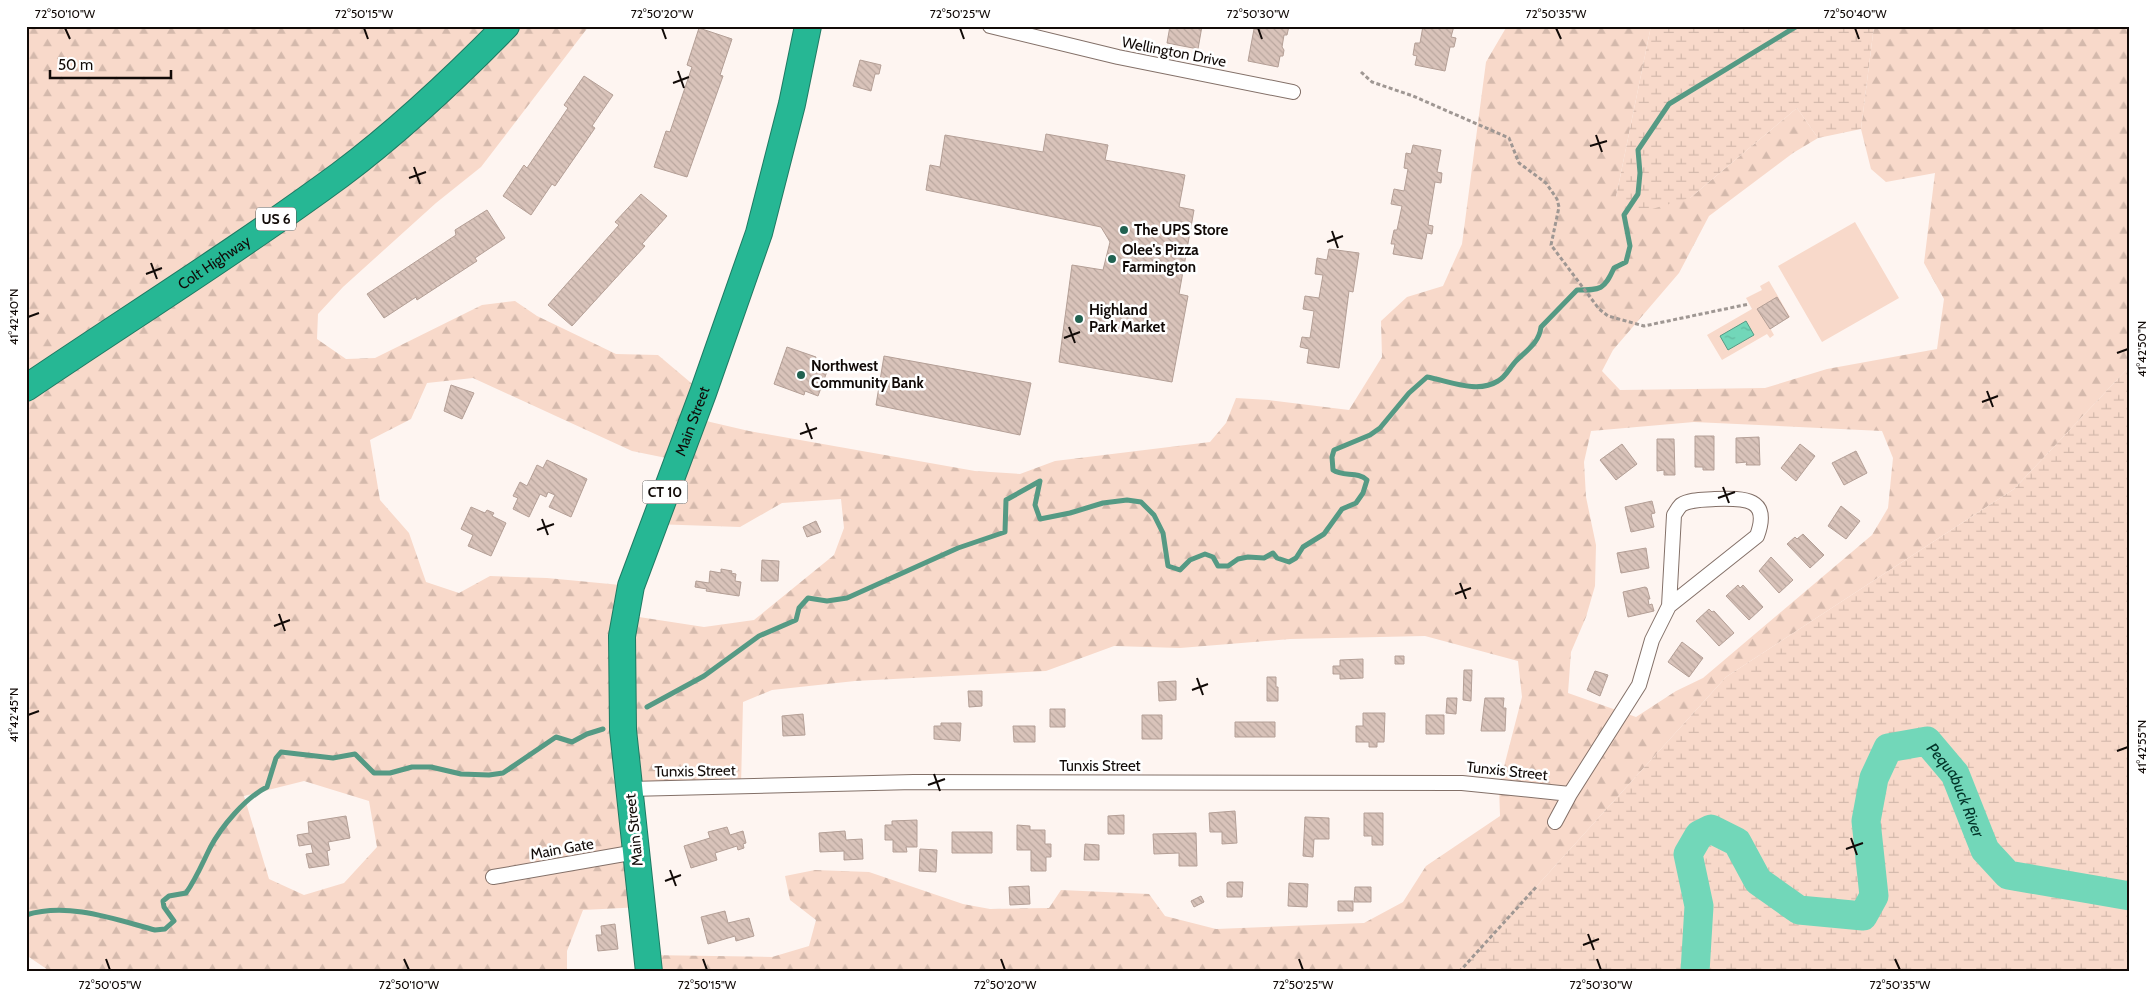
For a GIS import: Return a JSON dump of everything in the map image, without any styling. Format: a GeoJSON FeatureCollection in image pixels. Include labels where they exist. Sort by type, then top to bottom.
{"type":"FeatureCollection","features":[{"type":"Feature","properties":{"kind":"highway","name":"Colt Highway"},"geometry":{"type":"LineString","coordinates":[[26,388],[340,174],[430,101],[506,26]]}},
{"type":"Feature","properties":{"kind":"highway","name":"Main Street"},"geometry":{"type":"LineString","coordinates":[[649,972],[623,730],[621,692],[622,636],[631,586],[703,393],[759,234],[792,104],[808,26]]}},
{"type":"Feature","properties":{"kind":"street","name":"Wellington Drive"},"geometry":{"type":"LineString","coordinates":[[990,26],[1118,58],[1293,92]]}},
{"type":"Feature","properties":{"kind":"street"},"geometry":{"type":"LineString","coordinates":[[1555,822],[1570,794],[1639,685],[1652,640],[1669,606],[1674,515],[1679,506],[1691,501],[1742,498],[1753,502],[1760,512],[1762,523],[1757,536],[1669,606]]}},
{"type":"Feature","properties":{"kind":"street","name":"Tunxis Street"},"geometry":{"type":"LineString","coordinates":[[630,789],[914,782],[1462,782],[1570,794]]}},
{"type":"Feature","properties":{"kind":"street","name":"Main Gate"},"geometry":{"type":"LineString","coordinates":[[492,877],[636,852]]}},
{"type":"Feature","properties":{"kind":"path"},"geometry":{"type":"LineString","coordinates":[[1361,72],[1372,82],[1413,96],[1509,138],[1519,164],[1546,183],[1557,199],[1559,207],[1551,245],[1598,309],[1608,316],[1644,326],[1749,304]]}},
{"type":"Feature","properties":{"kind":"path"},"geometry":{"type":"LineString","coordinates":[[1460,972],[1537,886]]}},
{"type":"Feature","properties":{"kind":"green space"},"geometry":{"type":"Polygon","coordinates":[[[26,26],[589,26],[481,167],[436,203],[343,287],[318,314],[317,339],[346,359],[375,358],[482,305],[515,301],[537,316],[616,354],[658,355],[703,393],[706,421],[749,431],[975,471],[1020,474],[1055,461],[1210,442],[1226,423],[1236,398],[1349,410],[1382,357],[1381,321],[1407,297],[1443,286],[1462,244],[1486,62],[1507,26],[1651,26],[1616,197],[1690,198],[1797,108],[1818,138],[1793,153],[1709,216],[1679,273],[1613,350],[1602,371],[1620,390],[1765,388],[1827,369],[1937,349],[1944,299],[1924,263],[1935,173],[1886,182],[1871,169],[1861,129],[1874,26],[2130,26],[2130,366],[2014,489],[1726,677],[1459,972],[649,972],[647,955],[772,957],[809,946],[816,920],[790,900],[785,876],[815,870],[869,872],[963,904],[990,909],[1049,908],[1061,890],[1149,894],[1165,916],[1216,929],[1364,923],[1403,902],[1426,866],[1500,816],[1499,786],[1522,697],[1518,661],[1425,636],[1290,639],[1180,648],[1114,646],[1046,671],[855,681],[772,690],[743,702],[741,786],[630,789],[642,907],[583,910],[567,951],[567,972],[51,972],[26,955],[26,778],[29,773],[26,754],[26,26]],[[473,378],[427,383],[411,419],[370,440],[380,500],[409,533],[426,582],[459,593],[490,576],[547,578],[631,586],[626,615],[704,627],[754,620],[834,555],[844,528],[841,499],[782,503],[740,527],[653,524],[676,460],[632,451],[473,378]],[[1694,422],[1591,431],[1584,462],[1586,497],[1596,545],[1595,586],[1586,617],[1571,652],[1568,693],[1636,717],[1676,691],[1703,678],[1872,535],[1888,508],[1893,458],[1882,431],[1694,422]],[[304,781],[244,796],[269,879],[304,895],[344,883],[377,847],[369,801],[304,781]]]}},
{"type":"Feature","properties":{"kind":"green space"},"geometry":{"type":"Polygon","coordinates":[[[1651,26],[1874,26],[1861,129],[1818,138],[1797,108],[1690,198],[1635,214],[1616,197],[1651,26]]]}},
{"type":"Feature","properties":{"kind":"green space"},"geometry":{"type":"Polygon","coordinates":[[[1855,222],[1899,298],[1822,342],[1778,266],[1855,222]]]}},
{"type":"Feature","properties":{"kind":"green space"},"geometry":{"type":"Polygon","coordinates":[[[1769,281],[1790,317],[1770,328],[1774,335],[1770,338],[1767,334],[1722,360],[1707,335],[1752,309],[1746,298],[1762,290],[1760,286],[1769,281]]]}},
{"type":"Feature","properties":{"kind":"green space"},"geometry":{"type":"Polygon","coordinates":[[[2130,366],[2130,972],[1459,972],[1726,677],[2014,489],[2130,366]]]}},
{"type":"Feature","properties":{"kind":"water"},"geometry":{"type":"Polygon","coordinates":[[[1746,321],[1754,335],[1728,350],[1720,336],[1746,321]]]}},
{"type":"Feature","properties":{"kind":"building"},"geometry":{"type":"Polygon","coordinates":[[[1170,26],[1202,26],[1198,49],[1167,43],[1170,26]]]}},
{"type":"Feature","properties":{"kind":"building"},"geometry":{"type":"Polygon","coordinates":[[[1260,26],[1289,26],[1287,35],[1284,35],[1283,56],[1280,56],[1278,67],[1248,61],[1254,29],[1259,30],[1260,26]]]}},
{"type":"Feature","properties":{"kind":"building"},"geometry":{"type":"Polygon","coordinates":[[[1423,26],[1454,26],[1451,37],[1456,38],[1454,47],[1450,47],[1445,71],[1415,65],[1417,56],[1413,55],[1415,43],[1420,43],[1423,26]]]}},
{"type":"Feature","properties":{"kind":"building"},"geometry":{"type":"Polygon","coordinates":[[[699,28],[732,39],[720,75],[723,76],[687,177],[654,167],[666,131],[670,132],[692,67],[687,65],[699,28]]]}},
{"type":"Feature","properties":{"kind":"building"},"geometry":{"type":"Polygon","coordinates":[[[860,60],[881,65],[879,74],[875,74],[871,91],[853,86],[860,60]]]}},
{"type":"Feature","properties":{"kind":"building"},"geometry":{"type":"Polygon","coordinates":[[[584,76],[613,95],[592,126],[595,128],[555,186],[552,184],[531,215],[503,196],[524,165],[527,168],[568,108],[564,105],[584,76]]]}},
{"type":"Feature","properties":{"kind":"building"},"geometry":{"type":"Polygon","coordinates":[[[1046,134],[1108,145],[1105,160],[1185,175],[1179,207],[1194,210],[1179,294],[1188,296],[1172,382],[1059,362],[1072,265],[1103,270],[1110,242],[1101,227],[926,190],[930,165],[940,167],[945,135],[1043,152],[1046,134]]]}},
{"type":"Feature","properties":{"kind":"building"},"geometry":{"type":"Polygon","coordinates":[[[1413,145],[1441,150],[1437,172],[1442,173],[1441,183],[1435,182],[1428,225],[1433,226],[1432,234],[1427,233],[1422,259],[1393,254],[1395,244],[1391,244],[1394,230],[1397,230],[1402,206],[1391,204],[1394,189],[1404,191],[1408,169],[1404,168],[1406,153],[1411,154],[1413,145]]]}},
{"type":"Feature","properties":{"kind":"building"},"geometry":{"type":"Polygon","coordinates":[[[641,194],[667,216],[642,244],[645,246],[572,326],[548,305],[619,225],[615,222],[641,194]]]}},
{"type":"Feature","properties":{"kind":"building"},"geometry":{"type":"Polygon","coordinates":[[[487,210],[505,238],[475,258],[477,261],[417,300],[416,297],[384,318],[367,294],[456,235],[455,230],[487,210]]]}},
{"type":"Feature","properties":{"kind":"building"},"geometry":{"type":"Polygon","coordinates":[[[1329,249],[1359,253],[1353,292],[1349,291],[1339,368],[1307,363],[1309,349],[1300,347],[1302,337],[1310,338],[1314,311],[1303,309],[1305,296],[1319,298],[1323,275],[1315,274],[1317,258],[1327,260],[1329,249]]]}},
{"type":"Feature","properties":{"kind":"building"},"geometry":{"type":"Polygon","coordinates":[[[1777,297],[1789,317],[1770,329],[1757,309],[1777,297]]]}},
{"type":"Feature","properties":{"kind":"building","name":"Northwest Community Bank"},"geometry":{"type":"Polygon","coordinates":[[[787,347],[816,357],[815,360],[829,366],[818,396],[805,391],[804,395],[774,384],[787,347]]]}},
{"type":"Feature","properties":{"kind":"building"},"geometry":{"type":"Polygon","coordinates":[[[884,356],[1031,383],[1020,435],[876,405],[884,356]]]}},
{"type":"Feature","properties":{"kind":"building"},"geometry":{"type":"Polygon","coordinates":[[[451,385],[474,393],[462,419],[444,411],[451,385]]]}},
{"type":"Feature","properties":{"kind":"building"},"geometry":{"type":"Polygon","coordinates":[[[1695,436],[1714,436],[1714,470],[1703,470],[1703,467],[1695,467],[1695,436]]]}},
{"type":"Feature","properties":{"kind":"building"},"geometry":{"type":"Polygon","coordinates":[[[1759,437],[1760,465],[1746,465],[1747,462],[1736,463],[1736,438],[1759,437]]]}},
{"type":"Feature","properties":{"kind":"building"},"geometry":{"type":"Polygon","coordinates":[[[1657,439],[1674,439],[1675,475],[1664,475],[1664,470],[1657,471],[1657,439]]]}},
{"type":"Feature","properties":{"kind":"building"},"geometry":{"type":"Polygon","coordinates":[[[1622,444],[1637,464],[1616,480],[1600,460],[1622,444]]]}},
{"type":"Feature","properties":{"kind":"building"},"geometry":{"type":"Polygon","coordinates":[[[1800,444],[1815,456],[1796,481],[1781,468],[1800,444]]]}},
{"type":"Feature","properties":{"kind":"building"},"geometry":{"type":"Polygon","coordinates":[[[1856,451],[1867,473],[1844,485],[1832,463],[1856,451]]]}},
{"type":"Feature","properties":{"kind":"building"},"geometry":{"type":"Polygon","coordinates":[[[547,460],[587,479],[571,517],[549,507],[555,495],[548,492],[546,497],[540,494],[529,517],[513,509],[518,498],[513,496],[520,482],[527,486],[537,465],[543,468],[547,460]]]}},
{"type":"Feature","properties":{"kind":"building"},"geometry":{"type":"Polygon","coordinates":[[[1652,501],[1655,513],[1651,514],[1654,527],[1631,532],[1625,507],[1652,501]]]}},
{"type":"Feature","properties":{"kind":"building"},"geometry":{"type":"Polygon","coordinates":[[[1841,506],[1860,521],[1846,539],[1828,526],[1841,506]]]}},
{"type":"Feature","properties":{"kind":"building"},"geometry":{"type":"Polygon","coordinates":[[[471,507],[485,513],[487,510],[494,513],[492,516],[506,523],[491,556],[468,546],[473,535],[461,529],[471,507]]]}},
{"type":"Feature","properties":{"kind":"building"},"geometry":{"type":"Polygon","coordinates":[[[816,521],[821,532],[807,537],[803,527],[816,521]]]}},
{"type":"Feature","properties":{"kind":"building"},"geometry":{"type":"Polygon","coordinates":[[[1803,534],[1824,555],[1810,568],[1787,544],[1795,537],[1797,539],[1803,534]]]}},
{"type":"Feature","properties":{"kind":"building"},"geometry":{"type":"Polygon","coordinates":[[[1646,548],[1649,568],[1621,573],[1617,553],[1646,548]]]}},
{"type":"Feature","properties":{"kind":"building"},"geometry":{"type":"Polygon","coordinates":[[[1771,557],[1793,580],[1779,593],[1759,571],[1771,557]]]}},
{"type":"Feature","properties":{"kind":"building"},"geometry":{"type":"Polygon","coordinates":[[[762,560],[779,561],[778,581],[761,581],[762,560]]]}},
{"type":"Feature","properties":{"kind":"building"},"geometry":{"type":"Polygon","coordinates":[[[721,569],[732,571],[731,573],[736,574],[735,581],[741,582],[739,596],[706,591],[707,589],[695,587],[696,581],[709,583],[710,571],[721,573],[721,569]]]}},
{"type":"Feature","properties":{"kind":"building"},"geometry":{"type":"Polygon","coordinates":[[[1738,585],[1740,588],[1743,585],[1763,607],[1749,620],[1726,596],[1738,585]]]}},
{"type":"Feature","properties":{"kind":"building"},"geometry":{"type":"Polygon","coordinates":[[[1645,587],[1650,599],[1648,599],[1649,605],[1652,604],[1654,611],[1628,617],[1623,592],[1645,587]]]}},
{"type":"Feature","properties":{"kind":"building"},"geometry":{"type":"Polygon","coordinates":[[[1709,609],[1712,612],[1714,611],[1734,633],[1719,646],[1696,621],[1709,609]]]}},
{"type":"Feature","properties":{"kind":"building"},"geometry":{"type":"Polygon","coordinates":[[[1682,642],[1703,658],[1689,677],[1668,662],[1682,642]]]}},
{"type":"Feature","properties":{"kind":"building"},"geometry":{"type":"Polygon","coordinates":[[[1395,656],[1404,656],[1404,664],[1395,664],[1395,656]]]}},
{"type":"Feature","properties":{"kind":"building"},"geometry":{"type":"Polygon","coordinates":[[[1363,659],[1363,678],[1340,679],[1340,674],[1333,674],[1333,666],[1340,666],[1340,660],[1363,659]]]}},
{"type":"Feature","properties":{"kind":"building"},"geometry":{"type":"Polygon","coordinates":[[[1464,670],[1472,670],[1471,701],[1463,700],[1464,670]]]}},
{"type":"Feature","properties":{"kind":"building"},"geometry":{"type":"Polygon","coordinates":[[[1595,671],[1608,675],[1600,696],[1587,690],[1595,671]]]}},
{"type":"Feature","properties":{"kind":"building"},"geometry":{"type":"Polygon","coordinates":[[[1267,677],[1276,677],[1278,701],[1267,701],[1267,677]]]}},
{"type":"Feature","properties":{"kind":"building"},"geometry":{"type":"Polygon","coordinates":[[[1176,681],[1176,700],[1159,701],[1158,682],[1176,681]]]}},
{"type":"Feature","properties":{"kind":"building"},"geometry":{"type":"Polygon","coordinates":[[[968,691],[982,691],[982,706],[969,707],[968,691]]]}},
{"type":"Feature","properties":{"kind":"building"},"geometry":{"type":"Polygon","coordinates":[[[1447,698],[1457,698],[1456,714],[1446,713],[1447,698]]]}},
{"type":"Feature","properties":{"kind":"building"},"geometry":{"type":"Polygon","coordinates":[[[1485,698],[1504,698],[1503,708],[1506,708],[1505,731],[1481,731],[1485,698]]]}},
{"type":"Feature","properties":{"kind":"building"},"geometry":{"type":"Polygon","coordinates":[[[1050,709],[1065,709],[1065,727],[1050,727],[1050,709]]]}},
{"type":"Feature","properties":{"kind":"building"},"geometry":{"type":"Polygon","coordinates":[[[1363,713],[1385,713],[1384,742],[1377,742],[1377,747],[1369,747],[1369,742],[1356,742],[1356,726],[1363,726],[1363,713]]]}},
{"type":"Feature","properties":{"kind":"building"},"geometry":{"type":"Polygon","coordinates":[[[803,714],[805,735],[783,736],[782,716],[803,714]]]}},
{"type":"Feature","properties":{"kind":"building"},"geometry":{"type":"Polygon","coordinates":[[[1142,715],[1162,715],[1162,739],[1142,739],[1142,715]]]}},
{"type":"Feature","properties":{"kind":"building"},"geometry":{"type":"Polygon","coordinates":[[[1426,715],[1444,715],[1444,734],[1426,734],[1426,715]]]}},
{"type":"Feature","properties":{"kind":"building"},"geometry":{"type":"Polygon","coordinates":[[[1235,722],[1275,722],[1275,737],[1235,737],[1235,722]]]}},
{"type":"Feature","properties":{"kind":"building"},"geometry":{"type":"Polygon","coordinates":[[[941,723],[961,723],[960,741],[934,739],[934,726],[941,726],[941,723]]]}},
{"type":"Feature","properties":{"kind":"building"},"geometry":{"type":"Polygon","coordinates":[[[1013,726],[1035,726],[1035,742],[1014,742],[1013,726]]]}},
{"type":"Feature","properties":{"kind":"building"},"geometry":{"type":"Polygon","coordinates":[[[1235,811],[1237,843],[1222,844],[1222,832],[1210,832],[1209,813],[1235,811]]]}},
{"type":"Feature","properties":{"kind":"building"},"geometry":{"type":"Polygon","coordinates":[[[1364,813],[1383,813],[1383,845],[1372,845],[1372,836],[1364,836],[1364,813]]]}},
{"type":"Feature","properties":{"kind":"building"},"geometry":{"type":"Polygon","coordinates":[[[1124,815],[1124,834],[1108,834],[1108,816],[1124,815]]]}},
{"type":"Feature","properties":{"kind":"building"},"geometry":{"type":"Polygon","coordinates":[[[346,816],[350,838],[328,842],[330,850],[327,851],[329,865],[309,868],[306,854],[313,853],[311,844],[299,846],[297,835],[309,833],[308,822],[346,816]]]}},
{"type":"Feature","properties":{"kind":"building"},"geometry":{"type":"Polygon","coordinates":[[[1305,817],[1329,818],[1329,839],[1314,839],[1313,857],[1303,856],[1305,817]]]}},
{"type":"Feature","properties":{"kind":"building"},"geometry":{"type":"Polygon","coordinates":[[[917,820],[917,847],[906,847],[907,852],[893,852],[893,840],[885,840],[885,825],[892,825],[892,821],[917,820]]]}},
{"type":"Feature","properties":{"kind":"building"},"geometry":{"type":"Polygon","coordinates":[[[1017,825],[1030,826],[1030,830],[1045,830],[1045,844],[1051,844],[1051,857],[1046,857],[1046,871],[1031,871],[1031,850],[1017,850],[1017,825]]]}},
{"type":"Feature","properties":{"kind":"building"},"geometry":{"type":"Polygon","coordinates":[[[727,827],[730,835],[743,831],[746,843],[743,844],[744,848],[738,850],[737,846],[715,853],[717,860],[691,868],[684,846],[710,838],[708,832],[727,827]]]}},
{"type":"Feature","properties":{"kind":"building"},"geometry":{"type":"Polygon","coordinates":[[[845,831],[846,840],[862,839],[863,859],[844,860],[844,851],[820,852],[819,833],[845,831]]]}},
{"type":"Feature","properties":{"kind":"building"},"geometry":{"type":"Polygon","coordinates":[[[952,832],[992,832],[992,853],[952,853],[952,832]]]}},
{"type":"Feature","properties":{"kind":"building"},"geometry":{"type":"Polygon","coordinates":[[[1196,833],[1197,866],[1179,866],[1179,853],[1154,854],[1153,834],[1196,833]]]}},
{"type":"Feature","properties":{"kind":"building"},"geometry":{"type":"Polygon","coordinates":[[[1085,844],[1099,845],[1099,860],[1084,860],[1085,844]]]}},
{"type":"Feature","properties":{"kind":"building"},"geometry":{"type":"Polygon","coordinates":[[[920,849],[937,850],[936,872],[919,871],[920,849]]]}},
{"type":"Feature","properties":{"kind":"building"},"geometry":{"type":"Polygon","coordinates":[[[1243,882],[1242,897],[1227,897],[1227,883],[1243,882]]]}},
{"type":"Feature","properties":{"kind":"building"},"geometry":{"type":"Polygon","coordinates":[[[1289,883],[1308,884],[1307,907],[1288,906],[1289,883]]]}},
{"type":"Feature","properties":{"kind":"building"},"geometry":{"type":"Polygon","coordinates":[[[1029,886],[1030,904],[1010,905],[1009,887],[1029,886]]]}},
{"type":"Feature","properties":{"kind":"building"},"geometry":{"type":"Polygon","coordinates":[[[1355,887],[1371,887],[1371,902],[1354,902],[1355,887]]]}},
{"type":"Feature","properties":{"kind":"building"},"geometry":{"type":"Polygon","coordinates":[[[1201,896],[1204,902],[1194,907],[1191,901],[1201,896]]]}},
{"type":"Feature","properties":{"kind":"building"},"geometry":{"type":"Polygon","coordinates":[[[1338,901],[1353,901],[1353,911],[1338,911],[1338,901]]]}},
{"type":"Feature","properties":{"kind":"building"},"geometry":{"type":"Polygon","coordinates":[[[725,911],[728,923],[749,918],[754,936],[736,941],[735,936],[708,944],[701,917],[725,911]]]}},
{"type":"Feature","properties":{"kind":"building"},"geometry":{"type":"Polygon","coordinates":[[[615,924],[618,949],[598,951],[596,935],[602,935],[601,926],[615,924]]]}},
{"type":"Feature","properties":{"kind":"waterway"},"geometry":{"type":"LineString","coordinates":[[647,707],[704,676],[759,636],[796,620],[799,608],[808,598],[827,601],[847,598],[958,548],[1005,532],[1006,500],[1040,481],[1035,505],[1040,519],[1070,513],[1103,503],[1127,500],[1141,502],[1154,515],[1163,533],[1168,566],[1180,570],[1190,560],[1205,554],[1213,557],[1218,566],[1228,566],[1238,559],[1248,557],[1264,558],[1273,553],[1277,558],[1289,562],[1296,558],[1303,547],[1324,534],[1342,509],[1356,503],[1363,493],[1367,480],[1363,477],[1333,470],[1332,457],[1334,450],[1370,435],[1380,428],[1409,393],[1427,377],[1472,387],[1490,385],[1498,381],[1535,342],[1541,327],[1577,290],[1597,289],[1604,285],[1614,268],[1626,262],[1630,246],[1624,215],[1638,194],[1640,173],[1638,150],[1669,104],[1797,26]]}},
{"type":"Feature","properties":{"kind":"waterway"},"geometry":{"type":"LineString","coordinates":[[26,915],[42,911],[74,911],[107,917],[155,930],[165,929],[174,921],[164,907],[163,901],[169,896],[186,893],[210,848],[227,822],[250,798],[267,787],[276,758],[281,752],[333,758],[355,754],[374,773],[390,773],[412,767],[431,767],[461,774],[489,775],[503,773],[556,737],[572,742],[587,734],[603,729]]}},
{"type":"Feature","properties":{"kind":"waterway","name":"Pequabuck River"},"geometry":{"type":"LineString","coordinates":[[1695,972],[1699,906],[1688,854],[1699,835],[1711,829],[1737,842],[1758,881],[1799,910],[1863,916],[1874,896],[1866,821],[1874,778],[1888,748],[1927,741],[1955,774],[1985,850],[2008,875],[2130,896]]}},
{"type":"Feature","properties":{"kind":"place","name":"The UPS Store"},"geometry":{"type":"Point","coordinates":[1124,230]}},
{"type":"Feature","properties":{"kind":"place","name":"Olee's Pizza Farmington"},"geometry":{"type":"Point","coordinates":[1112,259]}},
{"type":"Feature","properties":{"kind":"place","name":"Highland Park Market"},"geometry":{"type":"Point","coordinates":[1079,319]}},
{"type":"Feature","properties":{"kind":"place","name":"Northwest Community Bank"},"geometry":{"type":"Point","coordinates":[801,375]}}]}
